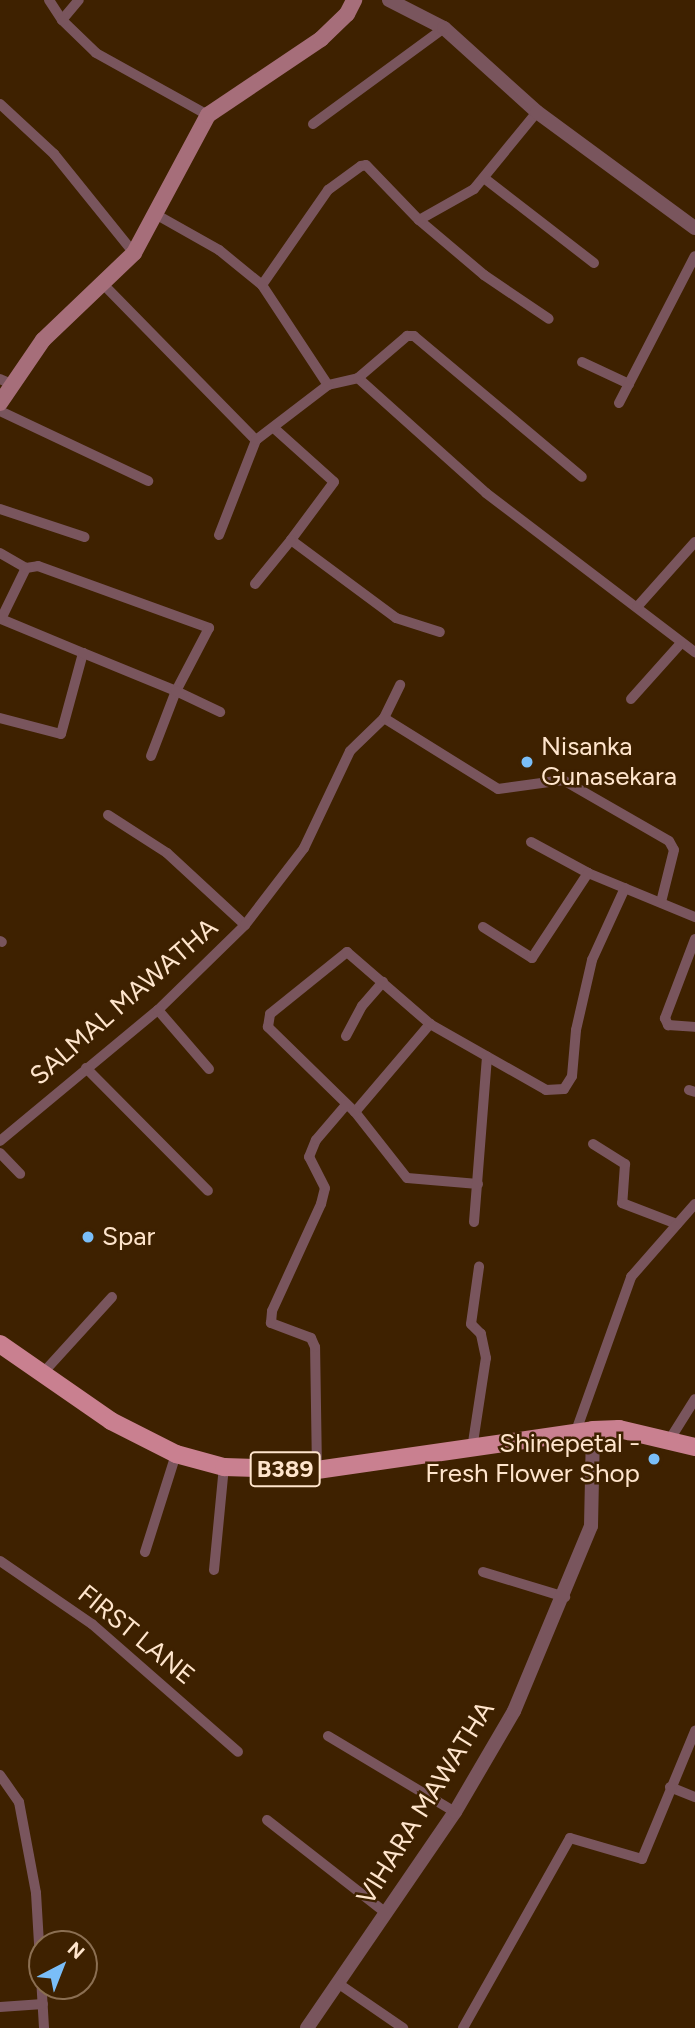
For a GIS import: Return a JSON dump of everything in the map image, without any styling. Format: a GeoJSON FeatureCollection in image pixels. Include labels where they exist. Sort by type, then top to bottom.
{"type":"FeatureCollection","features":[{"type":"Feature","properties":{"kind":"main road"},"geometry":{"type":"LineString","coordinates":[[0,403],[5,382],[43,340],[134,253],[157,215],[189,145],[208,115],[321,40],[347,14],[354,0]]}},
{"type":"Feature","properties":{"kind":"main road","name":"B389"},"geometry":{"type":"LineString","coordinates":[[2,1340],[42,1374],[111,1421],[176,1454],[224,1467],[317,1470],[472,1449],[584,1430],[619,1429],[695,1447]]}},
{"type":"Feature","properties":{"kind":"street"},"geometry":{"type":"LineString","coordinates":[[49,0],[62,20],[96,53],[208,115]]}},
{"type":"Feature","properties":{"kind":"street"},"geometry":{"type":"LineString","coordinates":[[62,20],[79,0]]}},
{"type":"Feature","properties":{"kind":"street"},"geometry":{"type":"LineString","coordinates":[[389,0],[444,28],[537,112],[695,228]]}},
{"type":"Feature","properties":{"kind":"street"},"geometry":{"type":"LineString","coordinates":[[313,124],[444,28]]}},
{"type":"Feature","properties":{"kind":"street"},"geometry":{"type":"LineString","coordinates":[[0,104],[54,154],[134,253]]}},
{"type":"Feature","properties":{"kind":"street"},"geometry":{"type":"LineString","coordinates":[[419,220],[484,178],[537,112]]}},
{"type":"Feature","properties":{"kind":"street"},"geometry":{"type":"LineString","coordinates":[[262,285],[328,190],[360,166],[366,165],[419,220],[484,275],[549,319]]}},
{"type":"Feature","properties":{"kind":"street"},"geometry":{"type":"LineString","coordinates":[[484,178],[594,263]]}},
{"type":"Feature","properties":{"kind":"street"},"geometry":{"type":"LineString","coordinates":[[157,215],[219,250],[262,285],[328,385]]}},
{"type":"Feature","properties":{"kind":"street"},"geometry":{"type":"LineString","coordinates":[[619,403],[695,256]]}},
{"type":"Feature","properties":{"kind":"street"},"geometry":{"type":"LineString","coordinates":[[102,284],[256,440]]}},
{"type":"Feature","properties":{"kind":"street"},"geometry":{"type":"LineString","coordinates":[[219,535],[256,440],[275,429],[306,397],[328,385],[358,377],[407,337],[414,336],[582,477]]}},
{"type":"Feature","properties":{"kind":"street"},"geometry":{"type":"LineString","coordinates":[[582,362],[629,384]]}},
{"type":"Feature","properties":{"kind":"street"},"geometry":{"type":"LineString","coordinates":[[358,377],[486,493],[695,652]]}},
{"type":"Feature","properties":{"kind":"street"},"geometry":{"type":"LineString","coordinates":[[0,411],[148,481]]}},
{"type":"Feature","properties":{"kind":"street"},"geometry":{"type":"LineString","coordinates":[[255,584],[334,482],[275,429]]}},
{"type":"Feature","properties":{"kind":"street"},"geometry":{"type":"LineString","coordinates":[[0,509],[84,537]]}},
{"type":"Feature","properties":{"kind":"street"},"geometry":{"type":"LineString","coordinates":[[291,540],[396,618],[440,632]]}},
{"type":"Feature","properties":{"kind":"street"},"geometry":{"type":"LineString","coordinates":[[637,607],[695,542]]}},
{"type":"Feature","properties":{"kind":"street"},"geometry":{"type":"LineString","coordinates":[[0,553],[26,568],[38,566],[209,628],[176,691],[151,756]]}},
{"type":"Feature","properties":{"kind":"street"},"geometry":{"type":"LineString","coordinates":[[26,568],[0,620],[176,691],[220,712]]}},
{"type":"Feature","properties":{"kind":"street"},"geometry":{"type":"LineString","coordinates":[[631,699],[681,643]]}},
{"type":"Feature","properties":{"kind":"street"},"geometry":{"type":"LineString","coordinates":[[0,718],[61,734],[83,653]]}},
{"type":"Feature","properties":{"kind":"street","name":"SALMAL MAWATHA"},"geometry":{"type":"LineString","coordinates":[[0,1141],[158,1010],[246,925],[304,848],[350,751],[384,718],[400,685]]}},
{"type":"Feature","properties":{"kind":"street"},"geometry":{"type":"LineString","coordinates":[[384,718],[498,789],[563,780],[669,841],[674,850],[661,902]]}},
{"type":"Feature","properties":{"kind":"street"},"geometry":{"type":"LineString","coordinates":[[108,815],[167,853],[246,925]]}},
{"type":"Feature","properties":{"kind":"street"},"geometry":{"type":"LineString","coordinates":[[531,842],[588,873],[695,916]]}},
{"type":"Feature","properties":{"kind":"street"},"geometry":{"type":"LineString","coordinates":[[483,927],[532,958],[546,943],[588,873]]}},
{"type":"Feature","properties":{"kind":"street"},"geometry":{"type":"LineString","coordinates":[[478,1184],[407,1178],[350,1108],[268,1021],[270,1014],[340,954],[356,957],[430,1024],[546,1090],[564,1089],[572,1076],[576,1030],[592,960],[625,888]]}},
{"type":"Feature","properties":{"kind":"street"},"geometry":{"type":"LineString","coordinates":[[695,939],[666,1018],[668,1025],[695,1027]]}},
{"type":"Feature","properties":{"kind":"street"},"geometry":{"type":"LineString","coordinates":[[346,1035],[362,1006],[383,982]]}},
{"type":"Feature","properties":{"kind":"street"},"geometry":{"type":"LineString","coordinates":[[158,1010],[209,1069]]}},
{"type":"Feature","properties":{"kind":"street"},"geometry":{"type":"LineString","coordinates":[[317,1470],[315,1347],[312,1338],[271,1323],[272,1311],[321,1204],[325,1188],[309,1157],[316,1140],[430,1024]]}},
{"type":"Feature","properties":{"kind":"street"},"geometry":{"type":"LineString","coordinates":[[474,1223],[487,1056]]}},
{"type":"Feature","properties":{"kind":"street"},"geometry":{"type":"LineString","coordinates":[[86,1068],[208,1191]]}},
{"type":"Feature","properties":{"kind":"street"},"geometry":{"type":"LineString","coordinates":[[593,1144],[625,1164],[622,1203],[677,1224]]}},
{"type":"Feature","properties":{"kind":"street"},"geometry":{"type":"LineString","coordinates":[[0,1153],[20,1174]]}},
{"type":"Feature","properties":{"kind":"street"},"geometry":{"type":"LineString","coordinates":[[584,1430],[631,1277],[695,1204]]}},
{"type":"Feature","properties":{"kind":"street"},"geometry":{"type":"LineString","coordinates":[[472,1449],[486,1358],[481,1334],[471,1324],[479,1267]]}},
{"type":"Feature","properties":{"kind":"street"},"geometry":{"type":"LineString","coordinates":[[42,1374],[112,1297]]}},
{"type":"Feature","properties":{"kind":"street"},"geometry":{"type":"LineString","coordinates":[[670,1439],[695,1399]]}},
{"type":"Feature","properties":{"kind":"street","name":"VIHARA MAWATHA"},"geometry":{"type":"LineString","coordinates":[[307,2028],[455,1812],[514,1711],[565,1597],[592,1526],[584,1430]]}},
{"type":"Feature","properties":{"kind":"street"},"geometry":{"type":"LineString","coordinates":[[145,1552],[176,1454]]}},
{"type":"Feature","properties":{"kind":"street"},"geometry":{"type":"LineString","coordinates":[[214,1570],[224,1467]]}},
{"type":"Feature","properties":{"kind":"street","name":"FIRST LANE"},"geometry":{"type":"LineString","coordinates":[[0,1560],[92,1624],[238,1752]]}},
{"type":"Feature","properties":{"kind":"street"},"geometry":{"type":"LineString","coordinates":[[483,1572],[565,1597]]}},
{"type":"Feature","properties":{"kind":"street"},"geometry":{"type":"LineString","coordinates":[[463,2028],[570,1838],[642,1859],[695,1731]]}},
{"type":"Feature","properties":{"kind":"street"},"geometry":{"type":"LineString","coordinates":[[328,1736],[455,1812]]}},
{"type":"Feature","properties":{"kind":"street"},"geometry":{"type":"LineString","coordinates":[[0,1774],[19,1802],[36,1893],[44,2028]]}},
{"type":"Feature","properties":{"kind":"street"},"geometry":{"type":"LineString","coordinates":[[670,1787],[695,1797]]}},
{"type":"Feature","properties":{"kind":"street"},"geometry":{"type":"LineString","coordinates":[[267,1820],[386,1913]]}},
{"type":"Feature","properties":{"kind":"street"},"geometry":{"type":"LineString","coordinates":[[339,1984],[403,2028]]}},
{"type":"Feature","properties":{"kind":"street"},"geometry":{"type":"LineString","coordinates":[[0,2007],[43,2004]]}},
{"type":"Feature","properties":{"kind":"place","name":"Nisanka Gunasekara"},"geometry":{"type":"Point","coordinates":[527,762]}},
{"type":"Feature","properties":{"kind":"place","name":"Spar"},"geometry":{"type":"Point","coordinates":[88,1237]}},
{"type":"Feature","properties":{"kind":"place","name":"Shinepetal - Fresh Flower Shop"},"geometry":{"type":"Point","coordinates":[654,1459]}}]}
